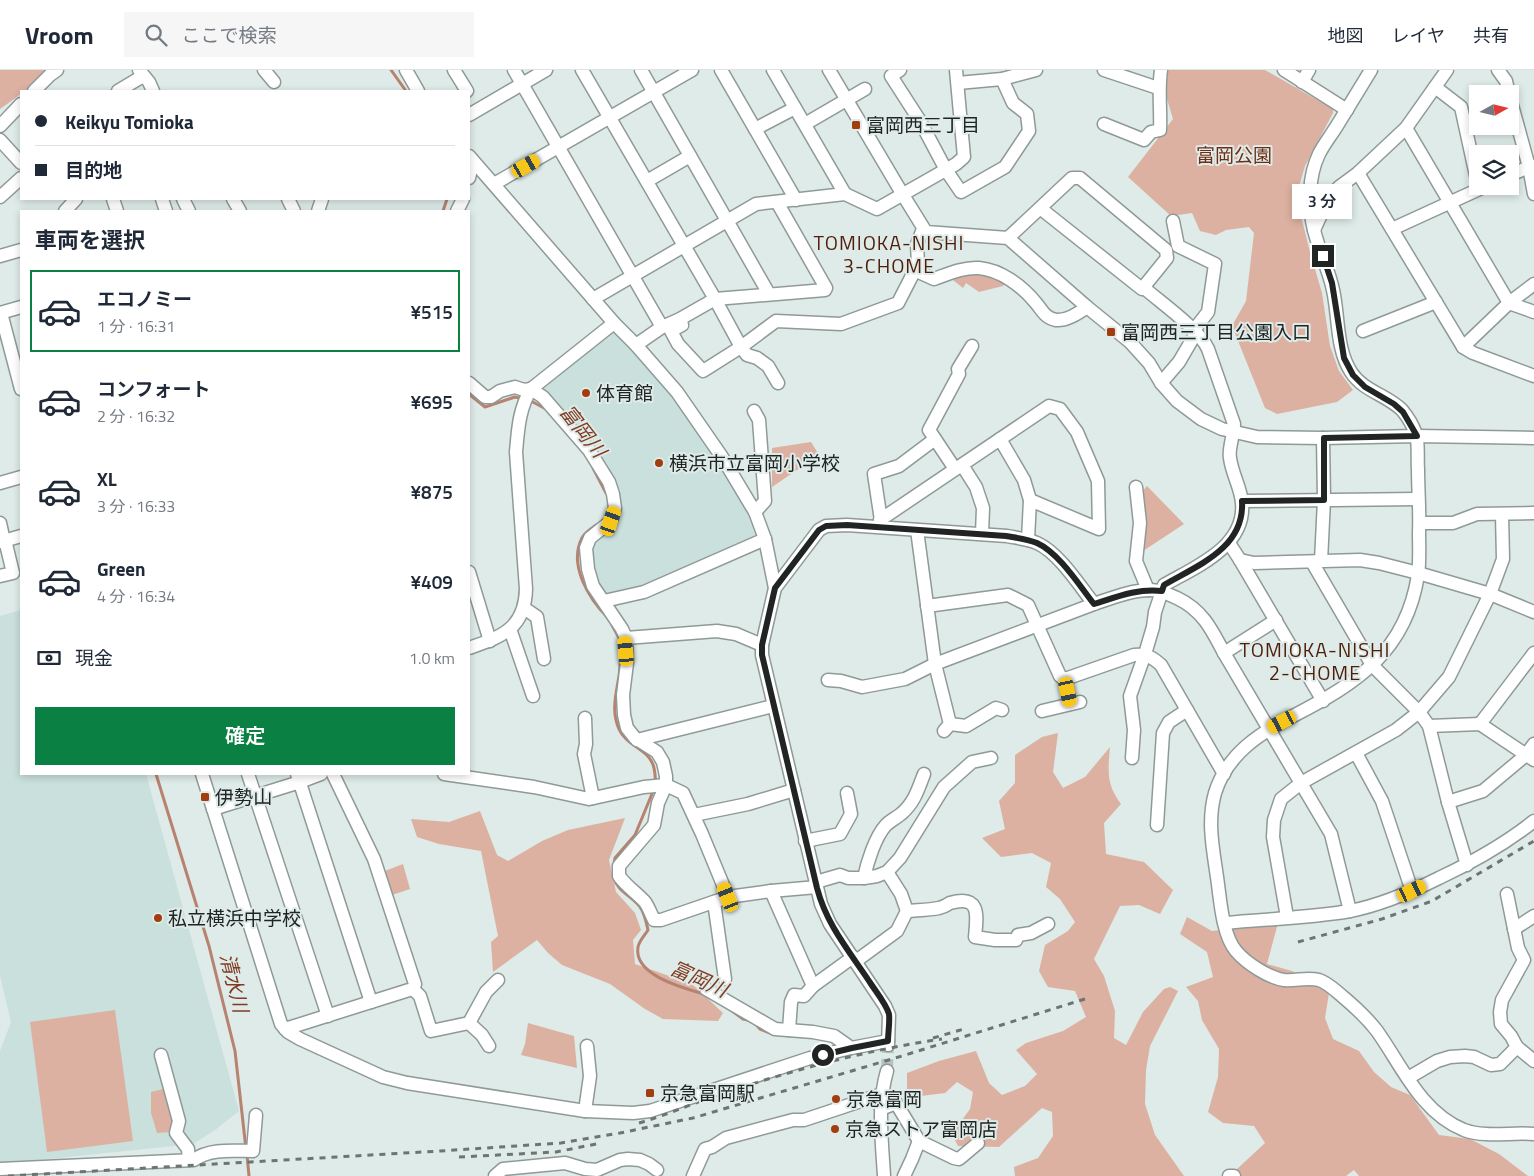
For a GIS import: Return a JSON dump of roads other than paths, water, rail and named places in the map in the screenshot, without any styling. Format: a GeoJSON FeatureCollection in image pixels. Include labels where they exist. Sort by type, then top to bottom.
{"type":"FeatureCollection","features":[{"type":"Feature","properties":{"kind":"street"},"geometry":{"type":"LineString","coordinates":[[35,90],[50,74],[57,70]]}},
{"type":"Feature","properties":{"kind":"street"},"geometry":{"type":"LineString","coordinates":[[264,70],[274,82]]}},
{"type":"Feature","properties":{"kind":"street"},"geometry":{"type":"LineString","coordinates":[[406,70],[415,90]]}},
{"type":"Feature","properties":{"kind":"street"},"geometry":{"type":"LineString","coordinates":[[454,70],[466,90]]}},
{"type":"Feature","properties":{"kind":"street"},"geometry":{"type":"LineString","coordinates":[[514,70],[662,327]]}},
{"type":"Feature","properties":{"kind":"street"},"geometry":{"type":"LineString","coordinates":[[470,99],[473,112],[546,70]]}},
{"type":"Feature","properties":{"kind":"street"},"geometry":{"type":"LineString","coordinates":[[582,70],[741,347],[747,355],[756,358],[768,366],[778,382]]}},
{"type":"Feature","properties":{"kind":"street"},"geometry":{"type":"LineString","coordinates":[[640,70],[769,294]]}},
{"type":"Feature","properties":{"kind":"street"},"geometry":{"type":"LineString","coordinates":[[494,184],[692,70]]}},
{"type":"Feature","properties":{"kind":"street"},"geometry":{"type":"LineString","coordinates":[[721,70],[796,200]]}},
{"type":"Feature","properties":{"kind":"street"},"geometry":{"type":"LineString","coordinates":[[773,70],[845,194]]}},
{"type":"Feature","properties":{"kind":"street"},"geometry":{"type":"LineString","coordinates":[[829,70],[926,232],[1008,238],[1130,342],[1177,401],[1202,419],[1222,429],[1257,438],[1417,436],[1534,438]]}},
{"type":"Feature","properties":{"kind":"street"},"geometry":{"type":"LineString","coordinates":[[900,70],[891,76],[920,121],[960,192],[1005,167],[1029,130],[1027,114],[1014,103],[1002,80]]}},
{"type":"Feature","properties":{"kind":"street"},"geometry":{"type":"LineString","coordinates":[[593,299],[756,204],[845,194],[877,208],[961,161],[964,157],[956,70]]}},
{"type":"Feature","properties":{"kind":"street"},"geometry":{"type":"LineString","coordinates":[[958,83],[1002,80],[1036,70]]}},
{"type":"Feature","properties":{"kind":"street"},"geometry":{"type":"LineString","coordinates":[[1104,70],[1158,88]]}},
{"type":"Feature","properties":{"kind":"street"},"geometry":{"type":"LineString","coordinates":[[1104,124],[1144,140],[1151,132],[1160,130],[1158,88],[1161,70]]}},
{"type":"Feature","properties":{"kind":"street"},"geometry":{"type":"LineString","coordinates":[[1284,70],[1347,110]]}},
{"type":"Feature","properties":{"kind":"street"},"geometry":{"type":"LineString","coordinates":[[1302,82],[1309,70]]}},
{"type":"Feature","properties":{"kind":"street"},"geometry":{"type":"LineString","coordinates":[[1371,70],[1319,154],[1313,173],[1310,205],[1314,230],[1332,283],[1344,358],[1353,375],[1365,387],[1394,404],[1403,412],[1417,436],[1420,523],[1418,573],[1412,600],[1403,624],[1390,645],[1372,665],[1354,681],[1323,701],[1269,728],[1240,751],[1224,774],[1216,790],[1211,814],[1211,832],[1225,923],[1229,939],[1235,950],[1252,964],[1275,978],[1286,980],[1308,979],[1330,985],[1348,1000],[1374,1027],[1426,1104],[1441,1116],[1463,1129],[1487,1134],[1534,1134]]}},
{"type":"Feature","properties":{"kind":"street"},"geometry":{"type":"LineString","coordinates":[[1314,230],[1325,206],[1339,187],[1358,173],[1406,128],[1447,70]]}},
{"type":"Feature","properties":{"kind":"street"},"geometry":{"type":"LineString","coordinates":[[1498,70],[1507,85]]}},
{"type":"Feature","properties":{"kind":"street"},"geometry":{"type":"LineString","coordinates":[[119,90],[141,73],[149,82],[153,90]]}},
{"type":"Feature","properties":{"kind":"street"},"geometry":{"type":"LineString","coordinates":[[1435,87],[1461,107],[1470,145]]}},
{"type":"Feature","properties":{"kind":"street"},"geometry":{"type":"LineString","coordinates":[[805,124],[865,89]]}},
{"type":"Feature","properties":{"kind":"street"},"geometry":{"type":"LineString","coordinates":[[0,126],[20,105]]}},
{"type":"Feature","properties":{"kind":"street"},"geometry":{"type":"LineString","coordinates":[[755,129],[795,108]]}},
{"type":"Feature","properties":{"kind":"street"},"geometry":{"type":"LineString","coordinates":[[1519,127],[1531,166],[1534,194]]}},
{"type":"Feature","properties":{"kind":"street"},"geometry":{"type":"LineString","coordinates":[[1406,128],[1509,303],[1534,312]]}},
{"type":"Feature","properties":{"kind":"street"},"geometry":{"type":"LineString","coordinates":[[0,140],[20,162]]}},
{"type":"Feature","properties":{"kind":"street"},"geometry":{"type":"LineString","coordinates":[[647,181],[690,156]]}},
{"type":"Feature","properties":{"kind":"street"},"geometry":{"type":"LineString","coordinates":[[471,158],[614,323],[677,392],[722,457],[755,512],[764,539],[775,588]]}},
{"type":"Feature","properties":{"kind":"street"},"geometry":{"type":"LineString","coordinates":[[1519,171],[1531,166]]}},
{"type":"Feature","properties":{"kind":"street"},"geometry":{"type":"LineString","coordinates":[[1358,173],[1463,347],[1534,376]]}},
{"type":"Feature","properties":{"kind":"street"},"geometry":{"type":"LineString","coordinates":[[1008,238],[1072,178],[1080,178],[1166,250],[1167,258],[1143,287]]}},
{"type":"Feature","properties":{"kind":"street"},"geometry":{"type":"LineString","coordinates":[[0,197],[20,179]]}},
{"type":"Feature","properties":{"kind":"street"},"geometry":{"type":"LineString","coordinates":[[1392,229],[1469,193]]}},
{"type":"Feature","properties":{"kind":"street"},"geometry":{"type":"LineString","coordinates":[[66,210],[75,200]]}},
{"type":"Feature","properties":{"kind":"street"},"geometry":{"type":"LineString","coordinates":[[636,345],[662,327],[715,299],[825,290],[826,288],[777,202]]}},
{"type":"Feature","properties":{"kind":"street"},"geometry":{"type":"LineString","coordinates":[[1040,208],[1142,289],[1143,287],[1205,342],[1234,424],[1229,458],[1242,501],[1243,512],[1240,523],[1229,543],[1213,557],[1164,585],[1155,612],[1153,628],[1130,696],[1134,730],[1132,758]]}},
{"type":"Feature","properties":{"kind":"street"},"geometry":{"type":"LineString","coordinates":[[1161,383],[1179,362],[1208,312],[1214,264],[1178,246],[1173,221]]}},
{"type":"Feature","properties":{"kind":"street"},"geometry":{"type":"LineString","coordinates":[[680,319],[682,325],[671,331],[678,344],[703,371],[741,347],[776,321],[841,324],[898,303],[918,264],[917,244],[923,229]]}},
{"type":"Feature","properties":{"kind":"street"},"geometry":{"type":"LineString","coordinates":[[0,256],[20,250]]}},
{"type":"Feature","properties":{"kind":"street"},"geometry":{"type":"LineString","coordinates":[[914,270],[934,279],[960,270],[978,268],[1002,274],[1022,289],[1037,304],[1043,314],[1056,320],[1076,315],[1087,307]]}},
{"type":"Feature","properties":{"kind":"street"},"geometry":{"type":"LineString","coordinates":[[1463,347],[1509,303],[1534,284]]}},
{"type":"Feature","properties":{"kind":"street"},"geometry":{"type":"LineString","coordinates":[[1363,332],[1436,302]]}},
{"type":"Feature","properties":{"kind":"street"},"geometry":{"type":"LineString","coordinates":[[20,307],[0,313],[20,384]]}},
{"type":"Feature","properties":{"kind":"street"},"geometry":{"type":"LineString","coordinates":[[470,648],[490,641],[510,629],[524,608],[526,589],[516,452],[517,432],[523,402],[531,389],[614,323]]}},
{"type":"Feature","properties":{"kind":"street"},"geometry":{"type":"LineString","coordinates":[[972,346],[958,369],[959,374],[929,430],[976,487],[983,508],[982,534]]}},
{"type":"Feature","properties":{"kind":"street"},"geometry":{"type":"LineString","coordinates":[[470,384],[485,397],[491,397],[500,391],[515,387],[524,390],[531,389],[543,397],[589,450],[609,482],[615,508],[611,521],[590,538],[586,548],[588,569],[593,586],[626,638],[627,663],[623,695],[627,728],[637,740],[657,752],[663,762],[666,776],[666,785],[658,803],[654,825],[619,866],[619,876],[624,884],[644,901],[654,920],[661,920],[728,897],[816,885],[840,875],[848,878],[864,878],[887,872],[900,858],[944,787],[972,762],[991,758]]}},
{"type":"Feature","properties":{"kind":"street"},"geometry":{"type":"LineString","coordinates":[[881,523],[1049,406],[1060,408],[1077,432],[1098,481],[1099,529],[1030,500]]}},
{"type":"Feature","properties":{"kind":"street"},"geometry":{"type":"LineString","coordinates":[[754,411],[759,420],[765,501],[755,512]]}},
{"type":"Feature","properties":{"kind":"street"},"geometry":{"type":"LineString","coordinates":[[1324,438],[1324,500],[1317,561],[1372,665],[1419,712],[1429,726],[1448,802],[1467,864]]}},
{"type":"Feature","properties":{"kind":"street"},"geometry":{"type":"LineString","coordinates":[[881,523],[874,474],[899,466],[935,439]]}},
{"type":"Feature","properties":{"kind":"street"},"geometry":{"type":"LineString","coordinates":[[1000,439],[1024,480],[1030,500],[1028,540]]}},
{"type":"Feature","properties":{"kind":"street"},"geometry":{"type":"LineString","coordinates":[[0,483],[20,477]]}},
{"type":"Feature","properties":{"kind":"street"},"geometry":{"type":"LineString","coordinates":[[1136,487],[1140,522],[1136,561],[1148,590]]}},
{"type":"Feature","properties":{"kind":"street"},"geometry":{"type":"LineString","coordinates":[[1242,501],[1418,499]]}},
{"type":"Feature","properties":{"kind":"street"},"geometry":{"type":"LineString","coordinates":[[1420,523],[1453,523],[1477,514],[1534,513]]}},
{"type":"Feature","properties":{"kind":"street"},"geometry":{"type":"LineString","coordinates":[[1287,917],[1273,837],[1274,820],[1281,799],[1302,783],[1396,730],[1419,712],[1449,676],[1490,594],[1503,559],[1502,514]]}},
{"type":"Feature","properties":{"kind":"street"},"geometry":{"type":"LineString","coordinates":[[0,523],[3,541],[13,573],[0,576]]}},
{"type":"Feature","properties":{"kind":"street"},"geometry":{"type":"LineString","coordinates":[[202,775],[281,1024],[285,1029],[333,1055],[383,1077],[407,1083],[585,1111],[633,1113],[650,1111],[810,1058],[852,1048],[888,1043],[889,1015],[885,1006],[830,924],[821,904],[762,655],[762,645],[775,588],[819,530],[826,526],[881,523],[917,530],[1006,536],[1028,540],[1053,553],[1094,604]]}},
{"type":"Feature","properties":{"kind":"street"},"geometry":{"type":"LineString","coordinates":[[917,530],[926,606],[947,728],[966,726],[996,708],[1002,710]]}},
{"type":"Feature","properties":{"kind":"street"},"geometry":{"type":"LineString","coordinates":[[3,541],[20,536]]}},
{"type":"Feature","properties":{"kind":"street"},"geometry":{"type":"LineString","coordinates":[[604,601],[644,592],[764,539]]}},
{"type":"Feature","properties":{"kind":"street"},"geometry":{"type":"LineString","coordinates":[[1229,543],[1323,701]]}},
{"type":"Feature","properties":{"kind":"street"},"geometry":{"type":"LineString","coordinates":[[1240,560],[1254,563],[1360,560],[1379,563],[1490,594],[1533,611]]}},
{"type":"Feature","properties":{"kind":"street"},"geometry":{"type":"LineString","coordinates":[[470,575],[490,641]]}},
{"type":"Feature","properties":{"kind":"street"},"geometry":{"type":"LineString","coordinates":[[828,680],[841,681],[862,687],[905,679],[935,664],[1094,604],[1124,594],[1148,590],[1162,591],[1186,603],[1210,626],[1331,834],[1350,910]]}},
{"type":"Feature","properties":{"kind":"street"},"geometry":{"type":"LineString","coordinates":[[926,606],[1008,595],[1028,605],[1060,676],[1065,679],[1075,703],[1042,711]]}},
{"type":"Feature","properties":{"kind":"street"},"geometry":{"type":"LineString","coordinates":[[524,608],[537,617],[544,659]]}},
{"type":"Feature","properties":{"kind":"street"},"geometry":{"type":"LineString","coordinates":[[1224,653],[1276,620]]}},
{"type":"Feature","properties":{"kind":"street"},"geometry":{"type":"LineString","coordinates":[[510,629],[533,696]]}},
{"type":"Feature","properties":{"kind":"street"},"geometry":{"type":"LineString","coordinates":[[626,638],[717,631],[736,634],[762,645]]}},
{"type":"Feature","properties":{"kind":"street"},"geometry":{"type":"LineString","coordinates":[[1480,724],[1534,653]]}},
{"type":"Feature","properties":{"kind":"street"},"geometry":{"type":"LineString","coordinates":[[1065,679],[1134,655],[1145,654],[1153,658],[1161,665],[1224,774]]}},
{"type":"Feature","properties":{"kind":"street"},"geometry":{"type":"LineString","coordinates":[[637,740],[773,706]]}},
{"type":"Feature","properties":{"kind":"street"},"geometry":{"type":"LineString","coordinates":[[1157,825],[1163,733],[1169,722],[1187,710]]}},
{"type":"Feature","properties":{"kind":"street"},"geometry":{"type":"LineString","coordinates":[[585,718],[586,744],[584,754],[593,798]]}},
{"type":"Feature","properties":{"kind":"street"},"geometry":{"type":"LineString","coordinates":[[1429,726],[1480,724],[1531,753],[1483,791],[1448,802]]}},
{"type":"Feature","properties":{"kind":"street"},"geometry":{"type":"LineString","coordinates":[[1356,753],[1382,801],[1412,891]]}},
{"type":"Feature","properties":{"kind":"street"},"geometry":{"type":"LineString","coordinates":[[864,878],[867,863],[885,826],[902,814],[915,799],[924,774]]}},
{"type":"Feature","properties":{"kind":"street"},"geometry":{"type":"LineString","coordinates":[[248,775],[328,1016]]}},
{"type":"Feature","properties":{"kind":"street"},"geometry":{"type":"LineString","coordinates":[[213,809],[255,796],[298,778],[315,775]]}},
{"type":"Feature","properties":{"kind":"street"},"geometry":{"type":"LineString","coordinates":[[333,775],[374,859],[415,984],[413,989]]}},
{"type":"Feature","properties":{"kind":"street"},"geometry":{"type":"LineString","coordinates":[[451,775],[534,787],[589,799],[644,786],[666,785],[683,793],[694,814],[728,897]]}},
{"type":"Feature","properties":{"kind":"street"},"geometry":{"type":"LineString","coordinates":[[298,778],[371,1002]]}},
{"type":"Feature","properties":{"kind":"street"},"geometry":{"type":"LineString","coordinates":[[694,814],[748,804],[794,790]]}},
{"type":"Feature","properties":{"kind":"street"},"geometry":{"type":"LineString","coordinates":[[805,841],[840,834],[851,814],[847,793]]}},
{"type":"Feature","properties":{"kind":"street"},"geometry":{"type":"LineString","coordinates":[[1225,923],[1350,910],[1371,906],[1412,891],[1467,864],[1494,849],[1534,821]]}},
{"type":"Feature","properties":{"kind":"street"},"geometry":{"type":"LineString","coordinates":[[789,1030],[791,1002],[794,995],[804,996],[813,986],[897,931],[907,911],[901,894],[887,872]]}},
{"type":"Feature","properties":{"kind":"street"},"geometry":{"type":"LineString","coordinates":[[771,891],[813,986]]}},
{"type":"Feature","properties":{"kind":"street"},"geometry":{"type":"LineString","coordinates":[[1507,894],[1518,948],[1529,961],[1502,1000],[1501,1024],[1511,1036],[1517,1048],[1534,1061]]}},
{"type":"Feature","properties":{"kind":"street"},"geometry":{"type":"LineString","coordinates":[[714,902],[725,979]]}},
{"type":"Feature","properties":{"kind":"street"},"geometry":{"type":"LineString","coordinates":[[907,911],[941,908],[951,903],[966,902],[972,904],[976,910],[975,937],[996,940],[1016,940],[1018,935],[1031,934],[1048,924]]}},
{"type":"Feature","properties":{"kind":"street"},"geometry":{"type":"LineString","coordinates":[[1514,929],[1534,916]]}},
{"type":"Feature","properties":{"kind":"street"},"geometry":{"type":"LineString","coordinates":[[413,989],[420,996],[432,1031],[468,1023],[486,992],[498,980]]}},
{"type":"Feature","properties":{"kind":"street"},"geometry":{"type":"LineString","coordinates":[[285,1029],[413,989]]}},
{"type":"Feature","properties":{"kind":"street"},"geometry":{"type":"LineString","coordinates":[[706,989],[775,1029],[834,1036],[852,1048]]}},
{"type":"Feature","properties":{"kind":"street"},"geometry":{"type":"LineString","coordinates":[[468,1023],[482,1035],[489,1046]]}},
{"type":"Feature","properties":{"kind":"street"},"geometry":{"type":"LineString","coordinates":[[585,1111],[590,1076],[587,1046]]}},
{"type":"Feature","properties":{"kind":"street"},"geometry":{"type":"LineString","coordinates":[[1408,1078],[1438,1061],[1450,1057],[1474,1057],[1490,1065],[1500,1064],[1517,1048]]}},
{"type":"Feature","properties":{"kind":"street"},"geometry":{"type":"LineString","coordinates":[[161,1055],[179,1122],[176,1133],[188,1149],[189,1160]]}},
{"type":"Feature","properties":{"kind":"street"},"geometry":{"type":"LineString","coordinates":[[884,1176],[881,1109],[882,1086],[887,1071]]}},
{"type":"Feature","properties":{"kind":"street"},"geometry":{"type":"LineString","coordinates":[[693,1176],[705,1149],[726,1138],[793,1120],[804,1120],[882,1094]]}},
{"type":"Feature","properties":{"kind":"street"},"geometry":{"type":"LineString","coordinates":[[881,1109],[896,1103],[919,1141],[959,1160],[978,1143]]}},
{"type":"Feature","properties":{"kind":"street"},"geometry":{"type":"LineString","coordinates":[[0,1170],[194,1160],[202,1154],[208,1153],[253,1151],[256,1115]]}},
{"type":"Feature","properties":{"kind":"street"},"geometry":{"type":"LineString","coordinates":[[904,1176],[919,1141]]}},
{"type":"Feature","properties":{"kind":"street"},"geometry":{"type":"LineString","coordinates":[[495,1176],[503,1169],[523,1171],[564,1163],[584,1169],[597,1170],[620,1160],[628,1159],[640,1160],[657,1170]]}},
{"type":"Feature","properties":{"kind":"street"},"geometry":{"type":"LineString","coordinates":[[1229,1176],[1234,1176]]}},
{"type":"Feature","properties":{"kind":"waterway","name":"富岡川"},"geometry":{"type":"LineString","coordinates":[[391,70],[405,90]]}},
{"type":"Feature","properties":{"kind":"waterway","name":"富岡川"},"geometry":{"type":"LineString","coordinates":[[443,210],[447,200]]}},
{"type":"Feature","properties":{"kind":"waterway","name":"富岡川"},"geometry":{"type":"LineString","coordinates":[[470,395],[485,407],[515,397],[523,399]]}},
{"type":"Feature","properties":{"kind":"waterway","name":"富岡川"},"geometry":{"type":"LineString","coordinates":[[529,400],[546,409]]}},
{"type":"Feature","properties":{"kind":"waterway","name":"富岡川"},"geometry":{"type":"LineString","coordinates":[[593,468],[606,493]]}},
{"type":"Feature","properties":{"kind":"waterway","name":"富岡川"},"geometry":{"type":"LineString","coordinates":[[596,525],[583,536],[578,548],[577,559],[579,570],[588,591],[608,618]]}},
{"type":"Feature","properties":{"kind":"waterway","name":"富岡川"},"geometry":{"type":"LineString","coordinates":[[612,625],[620,640],[620,645]]}},
{"type":"Feature","properties":{"kind":"waterway","name":"富岡川"},"geometry":{"type":"LineString","coordinates":[[621,653],[615,716],[619,729],[627,740],[648,756],[652,762],[655,783]]}},
{"type":"Feature","properties":{"kind":"waterway","name":"清水川"},"geometry":{"type":"LineString","coordinates":[[156,775],[209,946],[235,1051],[246,1149]]}},
{"type":"Feature","properties":{"kind":"waterway","name":"富岡川"},"geometry":{"type":"LineString","coordinates":[[614,864],[615,858],[635,835],[654,789]]}},
{"type":"Feature","properties":{"kind":"waterway","name":"富岡川"},"geometry":{"type":"LineString","coordinates":[[614,878],[618,887],[637,903],[644,915],[648,930],[638,947],[639,957],[643,965],[661,979],[704,994]]}},
{"type":"Feature","properties":{"kind":"waterway","name":"富岡川"},"geometry":{"type":"LineString","coordinates":[[728,1008],[743,1019],[753,1021],[760,1029],[773,1034]]}},
{"type":"Feature","properties":{"kind":"waterway","name":"清水川"},"geometry":{"type":"LineString","coordinates":[[247,1155],[249,1176]]}},
{"type":"Feature","properties":{"kind":"tunnel"},"geometry":{"type":"LineString","coordinates":[[887,1071],[888,1045]]}},
{"type":"Feature","properties":{"kind":"railway"},"geometry":{"type":"LineString","coordinates":[[1298,942],[1382,919],[1432,901],[1534,841]]}},
{"type":"Feature","properties":{"kind":"railway"},"geometry":{"type":"LineString","coordinates":[[8,1176],[561,1143],[693,1118],[1088,998]]}},
{"type":"Feature","properties":{"kind":"railway"},"geometry":{"type":"LineString","coordinates":[[933,1038],[964,1029]]}},
{"type":"Feature","properties":{"kind":"railway"},"geometry":{"type":"LineString","coordinates":[[639,1123],[721,1094],[803,1069],[858,1055],[942,1039]]}},
{"type":"Feature","properties":{"kind":"railway"},"geometry":{"type":"LineString","coordinates":[[459,1157],[556,1152],[601,1143]]}},
{"type":"Feature","properties":{"kind":"place","name":"富岡西三丁目"},"geometry":{"type":"Point","coordinates":[856,125]}},
{"type":"Feature","properties":{"kind":"place","name":"富岡西三丁目公園入口"},"geometry":{"type":"Point","coordinates":[1111,332]}},
{"type":"Feature","properties":{"kind":"place","name":"体育館"},"geometry":{"type":"Point","coordinates":[586,393]}},
{"type":"Feature","properties":{"kind":"place","name":"横浜市立富岡小学校"},"geometry":{"type":"Point","coordinates":[659,463]}},
{"type":"Feature","properties":{"kind":"place","name":"伊勢山"},"geometry":{"type":"Point","coordinates":[205,797]}},
{"type":"Feature","properties":{"kind":"place","name":"私立横浜中学校"},"geometry":{"type":"Point","coordinates":[158,918]}},
{"type":"Feature","properties":{"kind":"place","name":"京急富岡駅"},"geometry":{"type":"Point","coordinates":[650,1093]}},
{"type":"Feature","properties":{"kind":"place","name":"京急富岡"},"geometry":{"type":"Point","coordinates":[836,1099]}},
{"type":"Feature","properties":{"kind":"place","name":"京急ストア富岡店"},"geometry":{"type":"Point","coordinates":[835,1129]}},
{"type":"Feature","properties":{"kind":"district","name":"TOMIOKA-NISHI 3-CHOME"},"geometry":{"type":"Point","coordinates":[889,254]}},
{"type":"Feature","properties":{"kind":"district","name":"TOMIOKA-NISHI 2-CHOME"},"geometry":{"type":"Point","coordinates":[1315,662]}},
{"type":"Feature","properties":{"kind":"park label","name":"富岡公園"},"geometry":{"type":"Point","coordinates":[1234,155]}}]}
